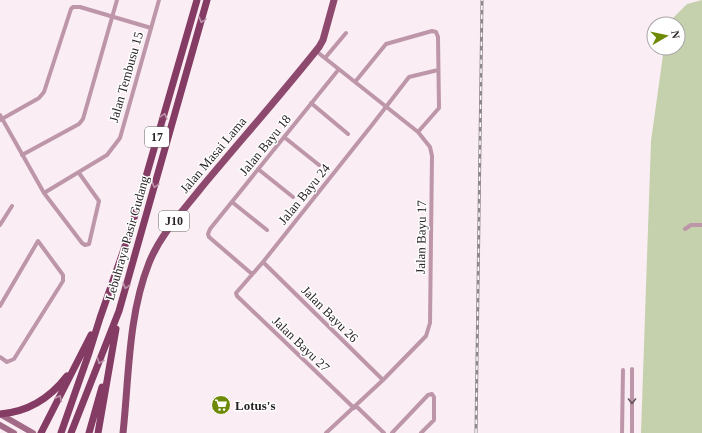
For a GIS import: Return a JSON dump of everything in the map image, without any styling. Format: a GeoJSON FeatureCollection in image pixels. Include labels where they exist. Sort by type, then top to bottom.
{"type":"FeatureCollection","features":[{"type":"Feature","properties":{"kind":"highway","name":"Lebuhraya Pasir Gudang"},"geometry":{"type":"LineString","coordinates":[[61,433],[130,232],[197,0]]}},
{"type":"Feature","properties":{"kind":"highway","name":"Lebuhraya Pasir Gudang"},"geometry":{"type":"LineString","coordinates":[[71,433],[119,311],[207,0]]}},
{"type":"Feature","properties":{"kind":"highway"},"geometry":{"type":"LineString","coordinates":[[98,433],[119,311]]}},
{"type":"Feature","properties":{"kind":"highway"},"geometry":{"type":"LineString","coordinates":[[41,433],[100,318]]}},
{"type":"Feature","properties":{"kind":"highway"},"geometry":{"type":"LineString","coordinates":[[0,414],[22,410],[38,403],[60,385],[81,355]]}},
{"type":"Feature","properties":{"kind":"highway"},"geometry":{"type":"LineString","coordinates":[[89,433],[101,388],[108,370]]}},
{"type":"Feature","properties":{"kind":"main road","name":"Jalan Masai Lama"},"geometry":{"type":"LineString","coordinates":[[123,433],[134,324],[142,284],[149,262],[166,233],[182,211],[316,51],[323,40],[334,0]]}},
{"type":"Feature","properties":{"kind":"main road"},"geometry":{"type":"LineString","coordinates":[[0,414],[33,433]]}},
{"type":"Feature","properties":{"kind":"main road"},"geometry":{"type":"LineString","coordinates":[[0,425],[14,433]]}},
{"type":"Feature","properties":{"kind":"street"},"geometry":{"type":"LineString","coordinates":[[22,155],[79,124],[83,119],[117,0]]}},
{"type":"Feature","properties":{"kind":"street","name":"Jalan Tembusu 15"},"geometry":{"type":"LineString","coordinates":[[44,193],[107,155],[120,138],[159,0]]}},
{"type":"Feature","properties":{"kind":"street"},"geometry":{"type":"LineString","coordinates":[[79,173],[99,201],[89,244],[86,245],[82,243],[44,193],[1,118],[39,98],[44,92],[71,9],[73,7],[80,7],[151,28]]}},
{"type":"Feature","properties":{"kind":"street"},"geometry":{"type":"LineString","coordinates":[[355,82],[386,44],[432,31],[436,32],[438,37],[439,108],[418,132]]}},
{"type":"Feature","properties":{"kind":"street"},"geometry":{"type":"LineString","coordinates":[[324,58],[346,33]]}},
{"type":"Feature","properties":{"kind":"street","name":"Jalan Bayu 17"},"geometry":{"type":"LineString","coordinates":[[316,51],[418,132],[430,147],[432,156],[430,323],[426,336],[384,380],[326,433]]}},
{"type":"Feature","properties":{"kind":"street","name":"Jalan Bayu 18"},"geometry":{"type":"LineString","coordinates":[[252,274],[212,239],[208,234],[210,229],[339,69]]}},
{"type":"Feature","properties":{"kind":"street","name":"Jalan Bayu 24"},"geometry":{"type":"LineString","coordinates":[[236,293],[263,262],[409,77],[438,70]]}},
{"type":"Feature","properties":{"kind":"street"},"geometry":{"type":"LineString","coordinates":[[311,103],[348,134]]}},
{"type":"Feature","properties":{"kind":"street"},"geometry":{"type":"LineString","coordinates":[[284,137],[319,165]]}},
{"type":"Feature","properties":{"kind":"street"},"geometry":{"type":"LineString","coordinates":[[258,169],[293,197]]}},
{"type":"Feature","properties":{"kind":"street"},"geometry":{"type":"LineString","coordinates":[[232,202],[267,230]]}},
{"type":"Feature","properties":{"kind":"street"},"geometry":{"type":"LineString","coordinates":[[0,225],[12,206]]}},
{"type":"Feature","properties":{"kind":"street"},"geometry":{"type":"LineString","coordinates":[[685,229],[691,225],[702,225]]}},
{"type":"Feature","properties":{"kind":"street"},"geometry":{"type":"LineString","coordinates":[[0,306],[38,241],[63,275],[63,280],[14,359],[7,362],[0,358]]}},
{"type":"Feature","properties":{"kind":"street","name":"Jalan Bayu 26"},"geometry":{"type":"LineString","coordinates":[[263,262],[384,380]]}},
{"type":"Feature","properties":{"kind":"street","name":"Jalan Bayu 27"},"geometry":{"type":"LineString","coordinates":[[236,293],[237,296],[384,433]]}},
{"type":"Feature","properties":{"kind":"street"},"geometry":{"type":"LineString","coordinates":[[632,369],[632,433]]}},
{"type":"Feature","properties":{"kind":"street"},"geometry":{"type":"LineString","coordinates":[[622,433],[623,370]]}},
{"type":"Feature","properties":{"kind":"street"},"geometry":{"type":"LineString","coordinates":[[392,433],[428,395],[432,394],[434,397],[434,420],[421,433]]}},
{"type":"Feature","properties":{"kind":"green space"},"geometry":{"type":"Polygon","coordinates":[[[702,0],[702,433],[641,433],[651,141],[663,56],[686,56],[686,16],[675,16],[687,4],[702,0]]]}},
{"type":"Feature","properties":{"kind":"railway"},"geometry":{"type":"LineString","coordinates":[[476,433],[482,0]]}},
{"type":"Feature","properties":{"kind":"place","name":"Lotus's"},"geometry":{"type":"Point","coordinates":[221,405]}}]}
